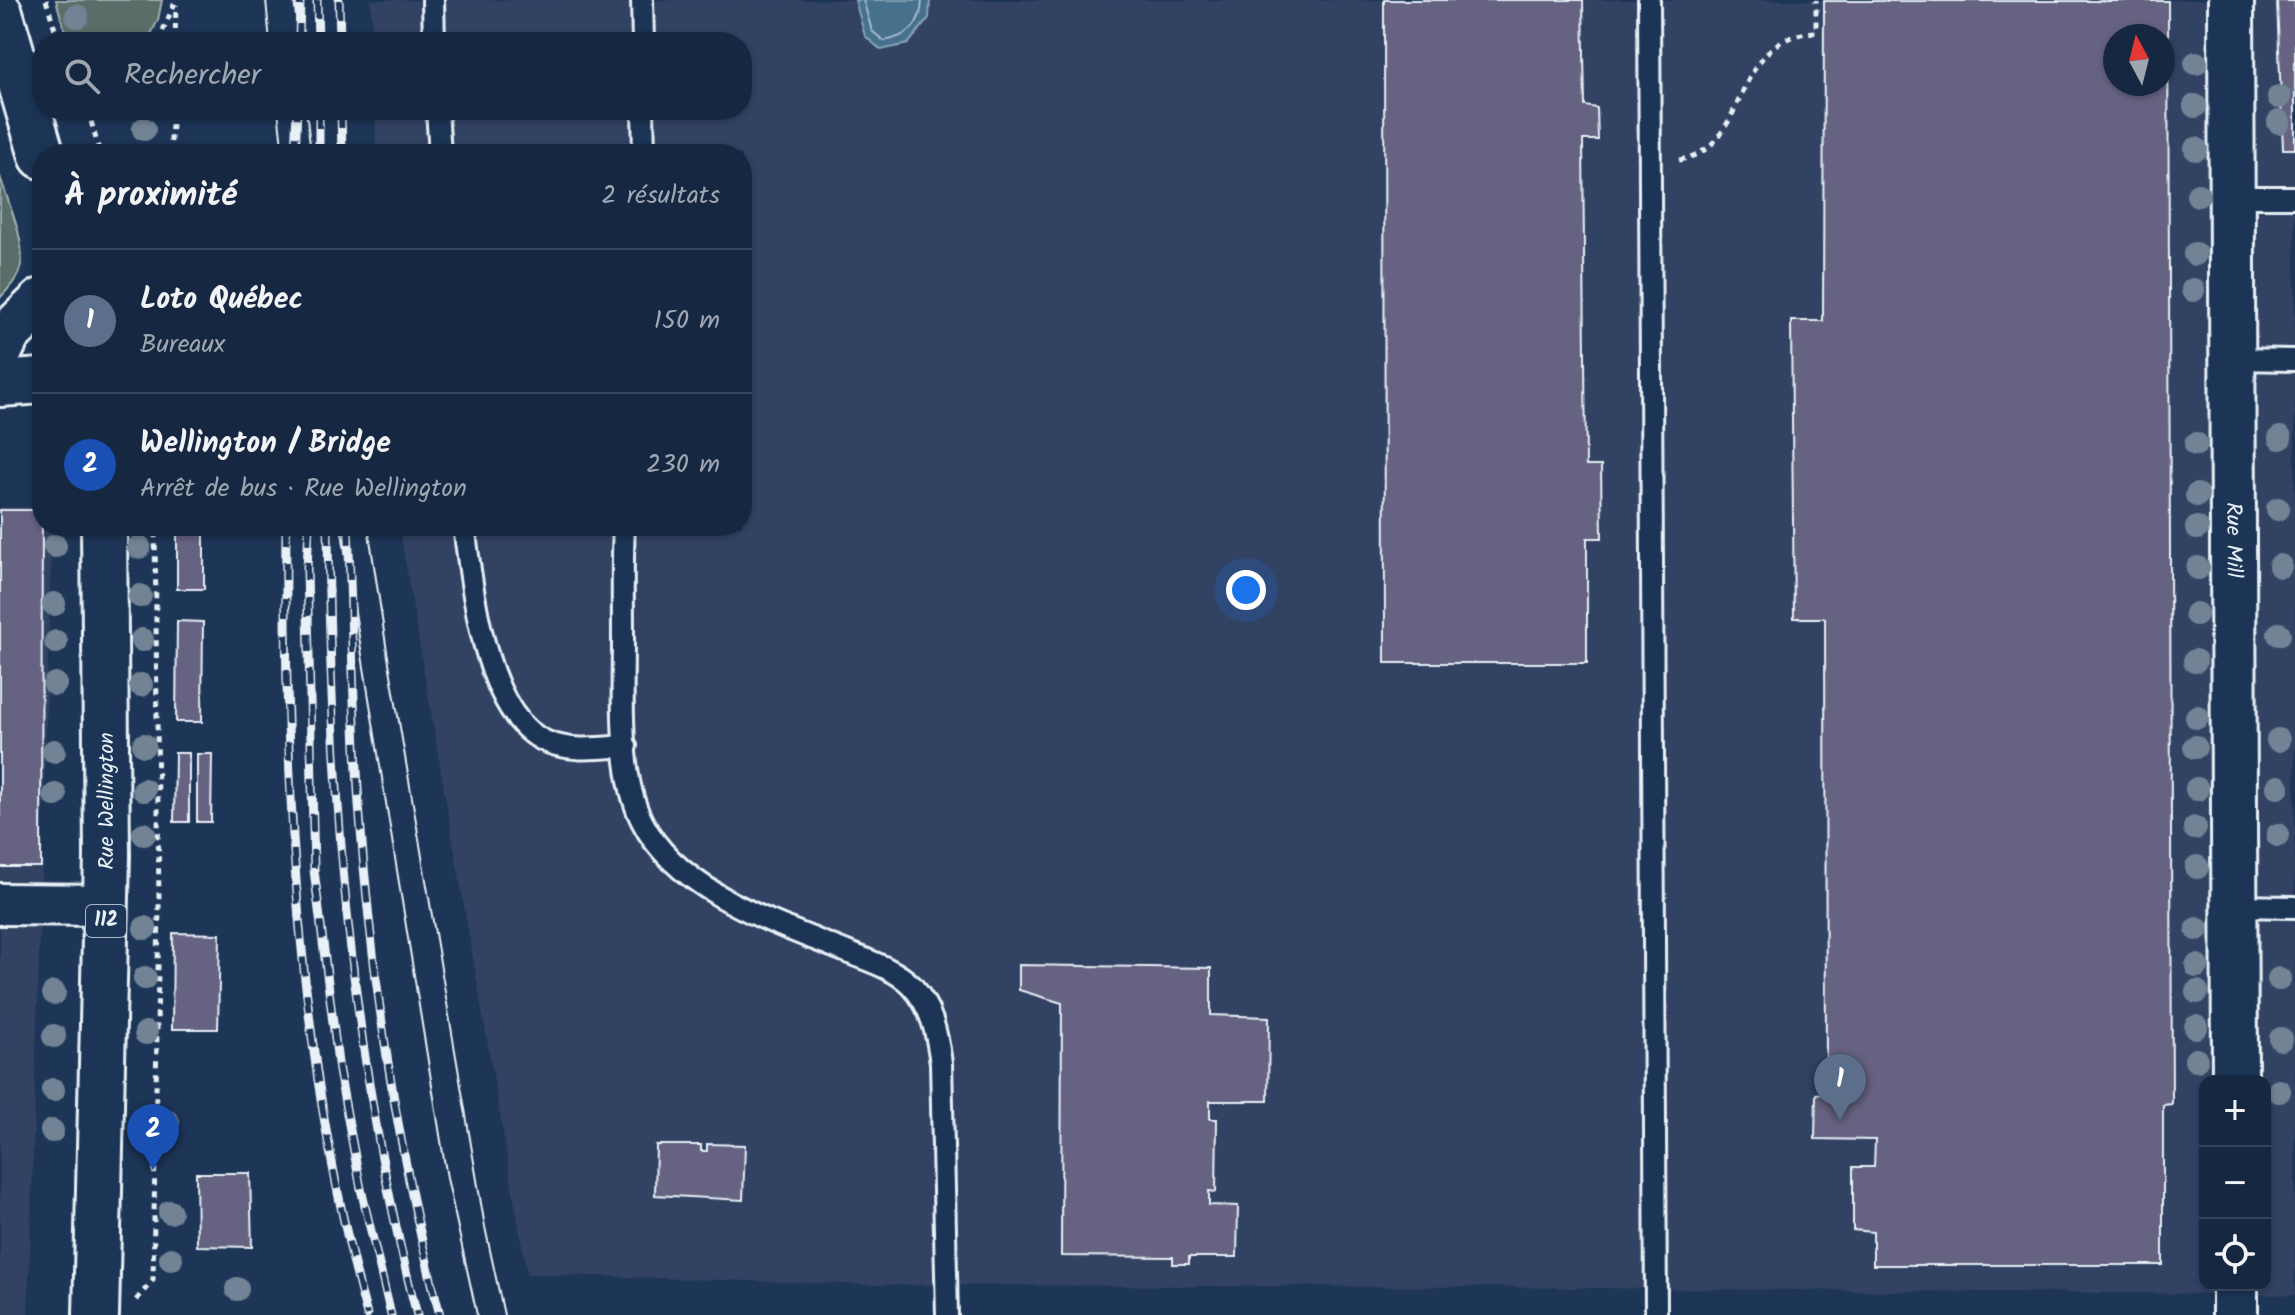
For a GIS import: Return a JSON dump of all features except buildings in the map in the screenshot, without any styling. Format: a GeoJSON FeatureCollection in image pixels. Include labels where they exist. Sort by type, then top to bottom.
{"type":"FeatureCollection","features":[{"type":"Feature","properties":{"kind":"street","name":"Rue Mill"},"geometry":{"type":"LineString","coordinates":[[2231,0],[2235,1075]]}},
{"type":"Feature","properties":{"kind":"street"},"geometry":{"type":"LineString","coordinates":[[0,13],[38,144]]}},
{"type":"Feature","properties":{"kind":"street"},"geometry":{"type":"LineString","coordinates":[[0,351],[8,334],[32,311]]}},
{"type":"Feature","properties":{"kind":"street"},"geometry":{"type":"LineString","coordinates":[[0,384],[32,382]]}},
{"type":"Feature","properties":{"kind":"street","name":"Rue Wellington"},"geometry":{"type":"LineString","coordinates":[[96,1315],[106,905],[104,536]]}},
{"type":"Feature","properties":{"kind":"street"},"geometry":{"type":"LineString","coordinates":[[0,904],[106,905]]}},
{"type":"Feature","properties":{"kind":"street"},"geometry":{"type":"LineString","coordinates":[[2235,1291],[2235,1315]]}},
{"type":"Feature","properties":{"kind":"lane"},"geometry":{"type":"LineString","coordinates":[[433,0],[434,32]]}},
{"type":"Feature","properties":{"kind":"lane"},"geometry":{"type":"LineString","coordinates":[[642,0],[643,32]]}},
{"type":"Feature","properties":{"kind":"lane"},"geometry":{"type":"LineString","coordinates":[[1649,0],[1656,1315]]}},
{"type":"Feature","properties":{"kind":"lane"},"geometry":{"type":"LineString","coordinates":[[438,120],[439,144]]}},
{"type":"Feature","properties":{"kind":"lane"},"geometry":{"type":"LineString","coordinates":[[643,120],[644,144]]}},
{"type":"Feature","properties":{"kind":"lane"},"geometry":{"type":"LineString","coordinates":[[2232,197],[2295,197]]}},
{"type":"Feature","properties":{"kind":"lane"},"geometry":{"type":"LineString","coordinates":[[2232,359],[2295,360]]}},
{"type":"Feature","properties":{"kind":"lane"},"geometry":{"type":"LineString","coordinates":[[466,536],[484,646],[491,669],[515,714],[543,741],[560,746],[626,746]]}},
{"type":"Feature","properties":{"kind":"lane"},"geometry":{"type":"LineString","coordinates":[[624,536],[623,708],[632,792],[641,820],[670,859],[691,876],[737,904],[894,972],[911,985],[936,1026],[941,1063],[947,1315]]}},
{"type":"Feature","properties":{"kind":"lane"},"geometry":{"type":"LineString","coordinates":[[2234,906],[2295,907]]}},
{"type":"Feature","properties":{"kind":"path"},"geometry":{"type":"LineString","coordinates":[[46,0],[56,32]]}},
{"type":"Feature","properties":{"kind":"path"},"geometry":{"type":"LineString","coordinates":[[162,32],[176,0]]}},
{"type":"Feature","properties":{"kind":"path"},"geometry":{"type":"LineString","coordinates":[[175,32],[176,0]]}},
{"type":"Feature","properties":{"kind":"path"},"geometry":{"type":"LineString","coordinates":[[1679,160],[1705,150],[1716,138],[1732,114],[1759,60],[1775,44],[1797,33],[1816,32],[1816,0]]}},
{"type":"Feature","properties":{"kind":"path"},"geometry":{"type":"LineString","coordinates":[[91,120],[97,144]]}},
{"type":"Feature","properties":{"kind":"path"},"geometry":{"type":"LineString","coordinates":[[171,144],[172,120]]}},
{"type":"Feature","properties":{"kind":"path"},"geometry":{"type":"LineString","coordinates":[[153,1280],[159,919],[155,536]]}},
{"type":"Feature","properties":{"kind":"shaded area"},"geometry":{"type":"Polygon","coordinates":[[[371,0],[855,0],[865,36],[929,18],[930,0],[2295,0],[2295,1295],[879,1285],[527,1274],[401,536],[752,536],[752,144],[376,144],[375,120],[752,120],[752,32],[372,32],[371,0]]]}},
{"type":"Feature","properties":{"kind":"shaded area"},"geometry":{"type":"Polygon","coordinates":[[[0,507],[32,507],[32,536],[52,536],[28,1315],[0,1315],[0,507]]]}},
{"type":"Feature","properties":{"kind":"green space"},"geometry":{"type":"Polygon","coordinates":[[[56,0],[162,0],[152,32],[65,32],[56,0]]]}},
{"type":"Feature","properties":{"kind":"green space"},"geometry":{"type":"Polygon","coordinates":[[[0,176],[22,255],[18,274],[0,298],[0,176]]]}},
{"type":"Feature","properties":{"kind":"water"},"geometry":{"type":"Polygon","coordinates":[[[855,0],[930,0],[929,18],[908,44],[881,50],[865,36],[855,0]]]}},
{"type":"Feature","properties":{"kind":"tram line"},"geometry":{"type":"LineString","coordinates":[[266,0],[269,32]]}},
{"type":"Feature","properties":{"kind":"tram line"},"geometry":{"type":"LineString","coordinates":[[294,0],[298,32]]}},
{"type":"Feature","properties":{"kind":"tram line"},"geometry":{"type":"LineString","coordinates":[[279,120],[282,144]]}},
{"type":"Feature","properties":{"kind":"tram line"},"geometry":{"type":"LineString","coordinates":[[307,120],[310,144]]}},
{"type":"Feature","properties":{"kind":"tram line"},"geometry":{"type":"LineString","coordinates":[[343,536],[447,1178],[477,1315]]}},
{"type":"Feature","properties":{"kind":"tram line"},"geometry":{"type":"LineString","coordinates":[[370,536],[485,1227],[504,1315]]}},
{"type":"Feature","properties":{"kind":"railway"},"geometry":{"type":"LineString","coordinates":[[299,32],[300,0]]}},
{"type":"Feature","properties":{"kind":"railway"},"geometry":{"type":"LineString","coordinates":[[317,0],[318,32]]}},
{"type":"Feature","properties":{"kind":"railway"},"geometry":{"type":"LineString","coordinates":[[339,0],[340,32]]}},
{"type":"Feature","properties":{"kind":"railway"},"geometry":{"type":"LineString","coordinates":[[295,144],[297,120]]}},
{"type":"Feature","properties":{"kind":"railway"},"geometry":{"type":"LineString","coordinates":[[319,120],[319,144]]}},
{"type":"Feature","properties":{"kind":"railway"},"geometry":{"type":"LineString","coordinates":[[341,120],[342,144]]}},
{"type":"Feature","properties":{"kind":"railway"},"geometry":{"type":"LineString","coordinates":[[286,536],[292,825],[310,1023],[343,1218],[367,1315]]}},
{"type":"Feature","properties":{"kind":"railway"},"geometry":{"type":"LineString","coordinates":[[309,536],[314,870],[339,1071],[361,1189],[391,1315]]}},
{"type":"Feature","properties":{"kind":"railway"},"geometry":{"type":"LineString","coordinates":[[328,536],[333,726],[348,924],[375,1120],[417,1315]]}},
{"type":"Feature","properties":{"kind":"railway"},"geometry":{"type":"LineString","coordinates":[[348,536],[357,770],[371,933],[399,1126],[440,1315]]}},
{"type":"Feature","properties":{"kind":"place","name":"Loto Québec"},"geometry":{"type":"Point","coordinates":[1840,1120]}},
{"type":"Feature","properties":{"kind":"place","name":"Wellington / Bridge"},"geometry":{"type":"Point","coordinates":[153,1170]}}]}
